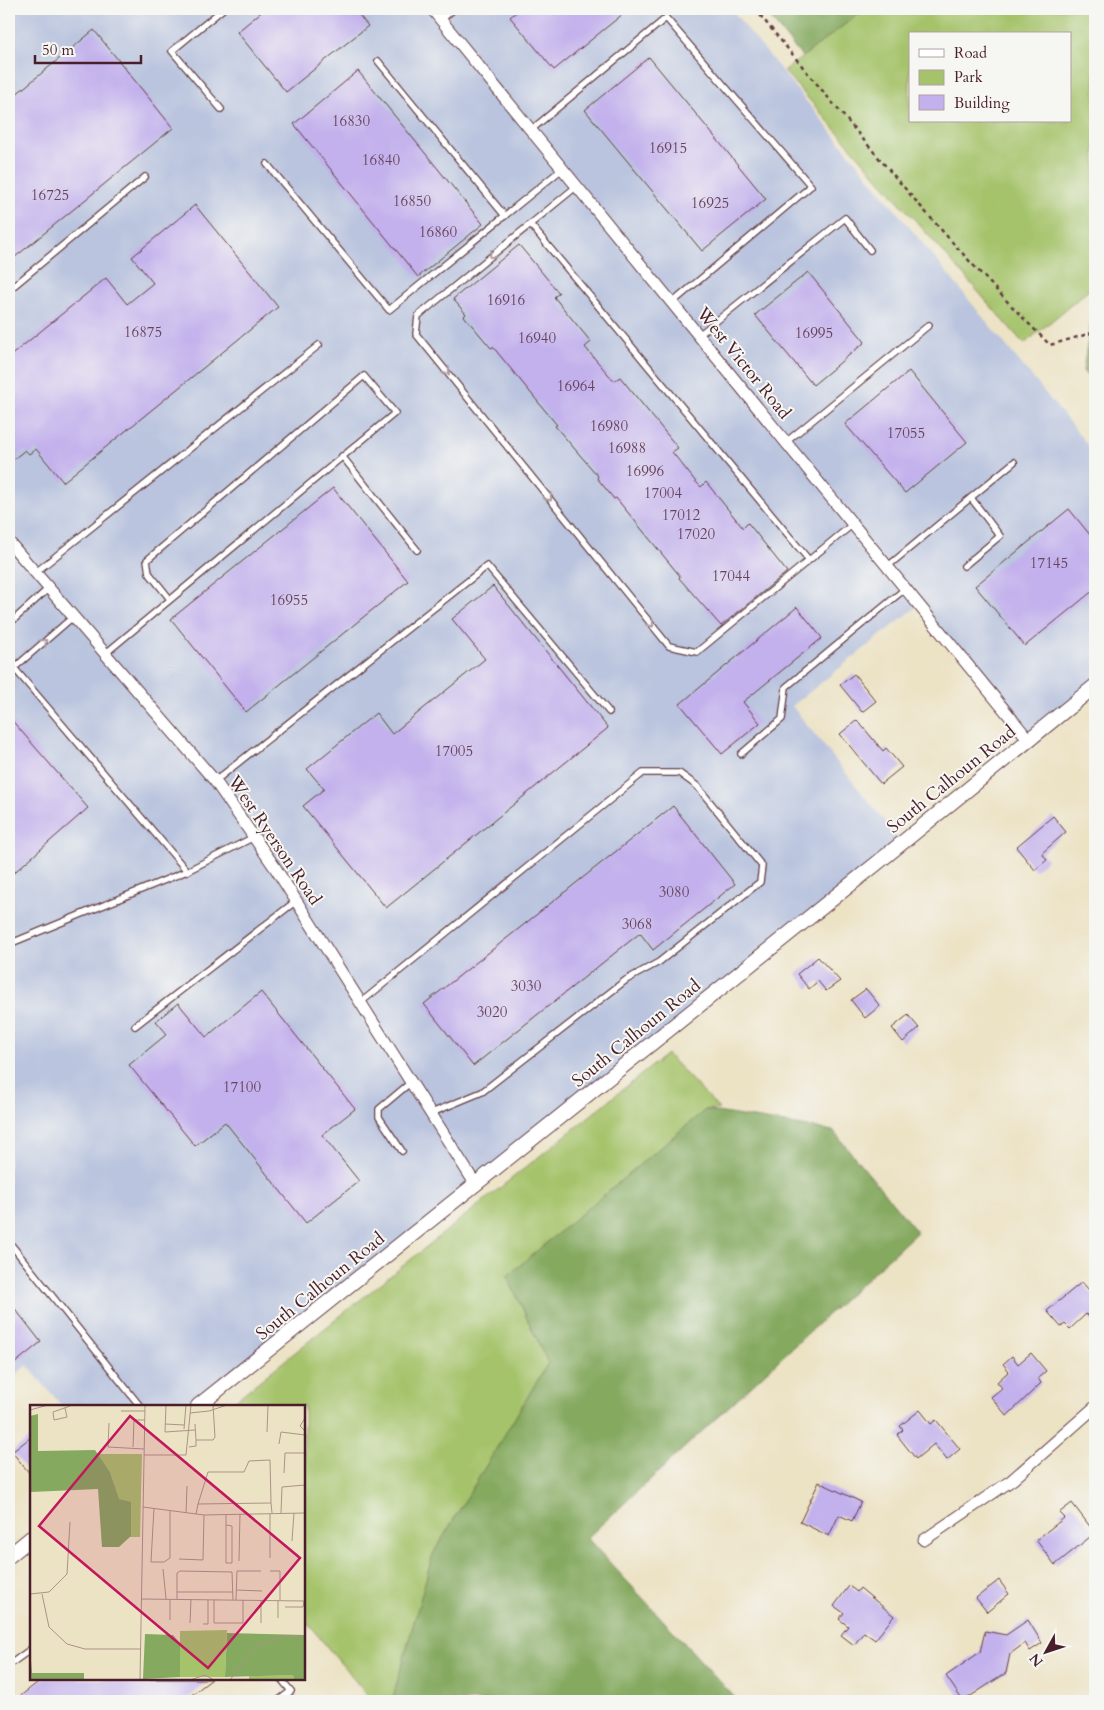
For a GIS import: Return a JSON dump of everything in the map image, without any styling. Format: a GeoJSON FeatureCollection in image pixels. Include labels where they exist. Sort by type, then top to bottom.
{"type":"FeatureCollection","features":[{"type":"Feature","properties":{"kind":"street","name":"West Victor Road"},"geometry":{"type":"LineString","coordinates":[[432,9],[1029,740]]}},
{"type":"Feature","properties":{"kind":"street","name":"West Ryerson Road"},"geometry":{"type":"LineString","coordinates":[[9,542],[215,781],[296,901],[429,1114],[476,1185]]}},
{"type":"Feature","properties":{"kind":"street","name":"South Calhoun Road"},"geometry":{"type":"LineString","coordinates":[[199,1405],[476,1185],[1095,686]]}},
{"type":"Feature","properties":{"kind":"street"},"geometry":{"type":"LineString","coordinates":[[924,1540],[1012,1480],[1095,1407]]}},
{"type":"Feature","properties":{"kind":"street"},"geometry":{"type":"LineString","coordinates":[[9,1556],[30,1539]]}},
{"type":"Feature","properties":{"kind":"lane"},"geometry":{"type":"LineString","coordinates":[[221,109],[172,51],[223,9]]}},
{"type":"Feature","properties":{"kind":"lane"},"geometry":{"type":"LineString","coordinates":[[441,20],[454,9]]}},
{"type":"Feature","properties":{"kind":"lane"},"geometry":{"type":"LineString","coordinates":[[531,130],[666,18],[811,186],[672,303]]}},
{"type":"Feature","properties":{"kind":"lane"},"geometry":{"type":"LineString","coordinates":[[378,61],[505,216]]}},
{"type":"Feature","properties":{"kind":"lane"},"geometry":{"type":"LineString","coordinates":[[267,164],[389,310],[562,169]]}},
{"type":"Feature","properties":{"kind":"lane"},"geometry":{"type":"LineString","coordinates":[[9,290],[145,177]]}},
{"type":"Feature","properties":{"kind":"lane"},"geometry":{"type":"LineString","coordinates":[[577,186],[418,316],[416,334],[669,646],[696,652],[853,524]]}},
{"type":"Feature","properties":{"kind":"lane"},"geometry":{"type":"LineString","coordinates":[[699,335],[845,218],[870,250]]}},
{"type":"Feature","properties":{"kind":"lane"},"geometry":{"type":"LineString","coordinates":[[530,224],[809,560]]}},
{"type":"Feature","properties":{"kind":"lane"},"geometry":{"type":"LineString","coordinates":[[786,442],[929,325]]}},
{"type":"Feature","properties":{"kind":"lane"},"geometry":{"type":"LineString","coordinates":[[36,572],[319,345]]}},
{"type":"Feature","properties":{"kind":"lane"},"geometry":{"type":"LineString","coordinates":[[106,653],[395,413],[364,376],[148,560],[149,573],[170,599]]}},
{"type":"Feature","properties":{"kind":"lane"},"geometry":{"type":"LineString","coordinates":[[342,456],[416,550]]}},
{"type":"Feature","properties":{"kind":"lane"},"geometry":{"type":"LineString","coordinates":[[888,566],[1014,462]]}},
{"type":"Feature","properties":{"kind":"lane"},"geometry":{"type":"LineString","coordinates":[[964,566],[1000,536],[971,498]]}},
{"type":"Feature","properties":{"kind":"lane"},"geometry":{"type":"LineString","coordinates":[[215,781],[487,566],[609,712]]}},
{"type":"Feature","properties":{"kind":"lane"},"geometry":{"type":"LineString","coordinates":[[9,624],[49,588]]}},
{"type":"Feature","properties":{"kind":"lane"},"geometry":{"type":"LineString","coordinates":[[741,754],[782,719],[786,687],[906,588]]}},
{"type":"Feature","properties":{"kind":"lane"},"geometry":{"type":"LineString","coordinates":[[14,668],[74,616]]}},
{"type":"Feature","properties":{"kind":"lane"},"geometry":{"type":"LineString","coordinates":[[9,662],[187,871]]}},
{"type":"Feature","properties":{"kind":"lane"},"geometry":{"type":"LineString","coordinates":[[360,1002],[644,773],[679,773],[697,786],[762,866],[760,882],[659,962],[626,980],[482,1092],[429,1114]]}},
{"type":"Feature","properties":{"kind":"lane"},"geometry":{"type":"LineString","coordinates":[[9,944],[187,871],[254,837]]}},
{"type":"Feature","properties":{"kind":"lane"},"geometry":{"type":"LineString","coordinates":[[135,1026],[296,901]]}},
{"type":"Feature","properties":{"kind":"lane"},"geometry":{"type":"LineString","coordinates":[[402,1151],[379,1117],[379,1109],[410,1083]]}},
{"type":"Feature","properties":{"kind":"lane"},"geometry":{"type":"LineString","coordinates":[[9,1242],[139,1405]]}},
{"type":"Feature","properties":{"kind":"lane"},"geometry":{"type":"LineString","coordinates":[[9,1665],[30,1650]]}},
{"type":"Feature","properties":{"kind":"lane"},"geometry":{"type":"LineString","coordinates":[[278,1701],[291,1691],[282,1680]]}},
{"type":"Feature","properties":{"kind":"path"},"geometry":{"type":"LineString","coordinates":[[755,9],[850,124],[984,280],[1050,345],[1095,332]]}},
{"type":"Feature","properties":{"kind":"shaded area"},"geometry":{"type":"Polygon","coordinates":[[[9,9],[731,9],[1095,454],[1095,686],[1029,740],[919,605],[792,706],[902,843],[199,1405],[61,1405],[27,1365],[9,1380],[9,9]]]}},
{"type":"Feature","properties":{"kind":"green space"},"geometry":{"type":"Polygon","coordinates":[[[763,9],[865,9],[802,57],[763,9]]]}},
{"type":"Feature","properties":{"kind":"green space"},"geometry":{"type":"Polygon","coordinates":[[[865,9],[1095,9],[1095,285],[1024,344],[784,71],[865,9]]]}},
{"type":"Feature","properties":{"kind":"green space"},"geometry":{"type":"Polygon","coordinates":[[[1095,295],[1095,386],[1083,371],[1095,295]]]}},
{"type":"Feature","properties":{"kind":"green space"},"geometry":{"type":"Polygon","coordinates":[[[667,1054],[719,1109],[705,1110],[507,1276],[548,1363],[433,1554],[392,1701],[372,1701],[305,1620],[305,1405],[229,1405],[667,1054]]]}},
{"type":"Feature","properties":{"kind":"green space"},"geometry":{"type":"Polygon","coordinates":[[[705,1110],[833,1131],[917,1232],[587,1538],[738,1701],[392,1701],[433,1554],[548,1363],[507,1276],[705,1110]]]}},
{"type":"Feature","properties":{"kind":"building"},"geometry":{"type":"Polygon","coordinates":[[[265,9],[354,9],[368,26],[286,92],[237,32],[265,9]]]}},
{"type":"Feature","properties":{"kind":"building"},"geometry":{"type":"Polygon","coordinates":[[[520,9],[629,9],[554,70],[510,17],[520,9]]]}},
{"type":"Feature","properties":{"kind":"building"},"geometry":{"type":"Polygon","coordinates":[[[94,30],[173,128],[9,262],[9,100],[94,30]]]}},
{"type":"Feature","properties":{"kind":"building"},"geometry":{"type":"Polygon","coordinates":[[[649,57],[766,199],[702,251],[585,110],[649,57]]]}},
{"type":"Feature","properties":{"kind":"building"},"geometry":{"type":"Polygon","coordinates":[[[358,71],[483,224],[418,277],[294,124],[358,71]]]}},
{"type":"Feature","properties":{"kind":"building"},"geometry":{"type":"Polygon","coordinates":[[[195,205],[278,307],[63,482],[36,449],[29,454],[25,450],[9,463],[9,400],[14,396],[9,389],[9,357],[106,278],[127,304],[153,283],[132,257],[195,205]]]}},
{"type":"Feature","properties":{"kind":"building"},"geometry":{"type":"Polygon","coordinates":[[[519,245],[559,293],[554,297],[591,342],[585,347],[589,352],[614,381],[620,377],[678,448],[672,452],[696,482],[701,487],[706,482],[743,528],[748,523],[787,572],[721,626],[679,578],[680,576],[616,498],[614,499],[597,478],[598,476],[555,426],[557,425],[493,347],[491,348],[464,316],[466,314],[453,299],[519,245]]]}},
{"type":"Feature","properties":{"kind":"building"},"geometry":{"type":"Polygon","coordinates":[[[808,272],[865,342],[813,385],[755,315],[808,272]]]}},
{"type":"Feature","properties":{"kind":"building"},"geometry":{"type":"Polygon","coordinates":[[[909,371],[967,442],[905,493],[845,424],[909,371]]]}},
{"type":"Feature","properties":{"kind":"building"},"geometry":{"type":"Polygon","coordinates":[[[333,488],[408,581],[246,712],[171,619],[333,488]]]}},
{"type":"Feature","properties":{"kind":"building"},"geometry":{"type":"Polygon","coordinates":[[[1069,509],[1095,541],[1095,589],[1025,646],[975,586],[1069,509]]]}},
{"type":"Feature","properties":{"kind":"building"},"geometry":{"type":"Polygon","coordinates":[[[493,586],[608,728],[386,908],[303,806],[324,789],[307,769],[376,713],[392,734],[485,659],[452,619],[493,586]]]}},
{"type":"Feature","properties":{"kind":"building"},"geometry":{"type":"Polygon","coordinates":[[[797,607],[822,638],[743,702],[760,723],[722,754],[680,704],[797,607]]]}},
{"type":"Feature","properties":{"kind":"building"},"geometry":{"type":"Polygon","coordinates":[[[854,674],[876,701],[862,712],[840,685],[854,674]]]}},
{"type":"Feature","properties":{"kind":"building"},"geometry":{"type":"Polygon","coordinates":[[[9,717],[88,808],[9,877],[9,717]]]}},
{"type":"Feature","properties":{"kind":"building"},"geometry":{"type":"Polygon","coordinates":[[[857,720],[883,751],[886,748],[902,767],[881,784],[840,734],[857,720]]]}},
{"type":"Feature","properties":{"kind":"building"},"geometry":{"type":"Polygon","coordinates":[[[673,806],[735,884],[653,950],[640,933],[473,1066],[424,1004],[673,806]]]}},
{"type":"Feature","properties":{"kind":"building"},"geometry":{"type":"Polygon","coordinates":[[[1053,816],[1066,832],[1042,853],[1047,860],[1035,870],[1016,847],[1053,816]]]}},
{"type":"Feature","properties":{"kind":"building"},"geometry":{"type":"Polygon","coordinates":[[[818,957],[840,981],[826,991],[818,981],[809,989],[797,974],[818,957]]]}},
{"type":"Feature","properties":{"kind":"building"},"geometry":{"type":"Polygon","coordinates":[[[866,989],[880,1006],[865,1018],[851,1000],[866,989]]]}},
{"type":"Feature","properties":{"kind":"building"},"geometry":{"type":"Polygon","coordinates":[[[261,992],[355,1109],[322,1135],[359,1181],[306,1223],[225,1122],[195,1146],[129,1065],[167,1034],[156,1021],[178,1003],[206,1037],[261,992]]]}},
{"type":"Feature","properties":{"kind":"building"},"geometry":{"type":"Polygon","coordinates":[[[908,1015],[919,1028],[903,1042],[892,1028],[908,1015]]]}},
{"type":"Feature","properties":{"kind":"building"},"geometry":{"type":"Polygon","coordinates":[[[1082,1282],[1095,1297],[1095,1324],[1086,1314],[1070,1329],[1065,1324],[1061,1327],[1047,1311],[1082,1282]]]}},
{"type":"Feature","properties":{"kind":"building"},"geometry":{"type":"Polygon","coordinates":[[[9,1301],[41,1342],[9,1368],[9,1301]]]}},
{"type":"Feature","properties":{"kind":"building"},"geometry":{"type":"Polygon","coordinates":[[[1031,1353],[1046,1371],[1038,1378],[1041,1383],[1007,1416],[991,1397],[1002,1388],[997,1382],[1009,1371],[1003,1364],[1012,1356],[1018,1364],[1031,1353]]]}},
{"type":"Feature","properties":{"kind":"building"},"geometry":{"type":"Polygon","coordinates":[[[920,1410],[931,1424],[936,1420],[960,1449],[947,1460],[934,1444],[916,1459],[897,1435],[903,1430],[900,1426],[920,1410]]]}},
{"type":"Feature","properties":{"kind":"building"},"geometry":{"type":"Polygon","coordinates":[[[30,1438],[30,1474],[12,1452],[30,1438]]]}},
{"type":"Feature","properties":{"kind":"building"},"geometry":{"type":"Polygon","coordinates":[[[819,1482],[861,1502],[852,1521],[839,1515],[829,1536],[800,1522],[819,1482]]]}},
{"type":"Feature","properties":{"kind":"building"},"geometry":{"type":"Polygon","coordinates":[[[1072,1503],[1095,1533],[1055,1565],[1036,1540],[1064,1518],[1059,1513],[1072,1503]]]}},
{"type":"Feature","properties":{"kind":"building"},"geometry":{"type":"Polygon","coordinates":[[[999,1580],[1009,1594],[987,1612],[976,1598],[999,1580]]]}},
{"type":"Feature","properties":{"kind":"building"},"geometry":{"type":"Polygon","coordinates":[[[849,1586],[857,1592],[860,1588],[894,1616],[875,1640],[864,1632],[854,1645],[841,1635],[848,1626],[839,1619],[844,1613],[834,1606],[849,1586]]]}},
{"type":"Feature","properties":{"kind":"building"},"geometry":{"type":"Polygon","coordinates":[[[1028,1620],[1042,1643],[1030,1651],[1025,1643],[1010,1654],[1006,1673],[963,1701],[946,1676],[980,1652],[985,1631],[1006,1635],[1028,1620]]]}},
{"type":"Feature","properties":{"kind":"building"},"geometry":{"type":"Polygon","coordinates":[[[41,1680],[211,1680],[184,1701],[14,1701],[41,1680]]]}}]}
